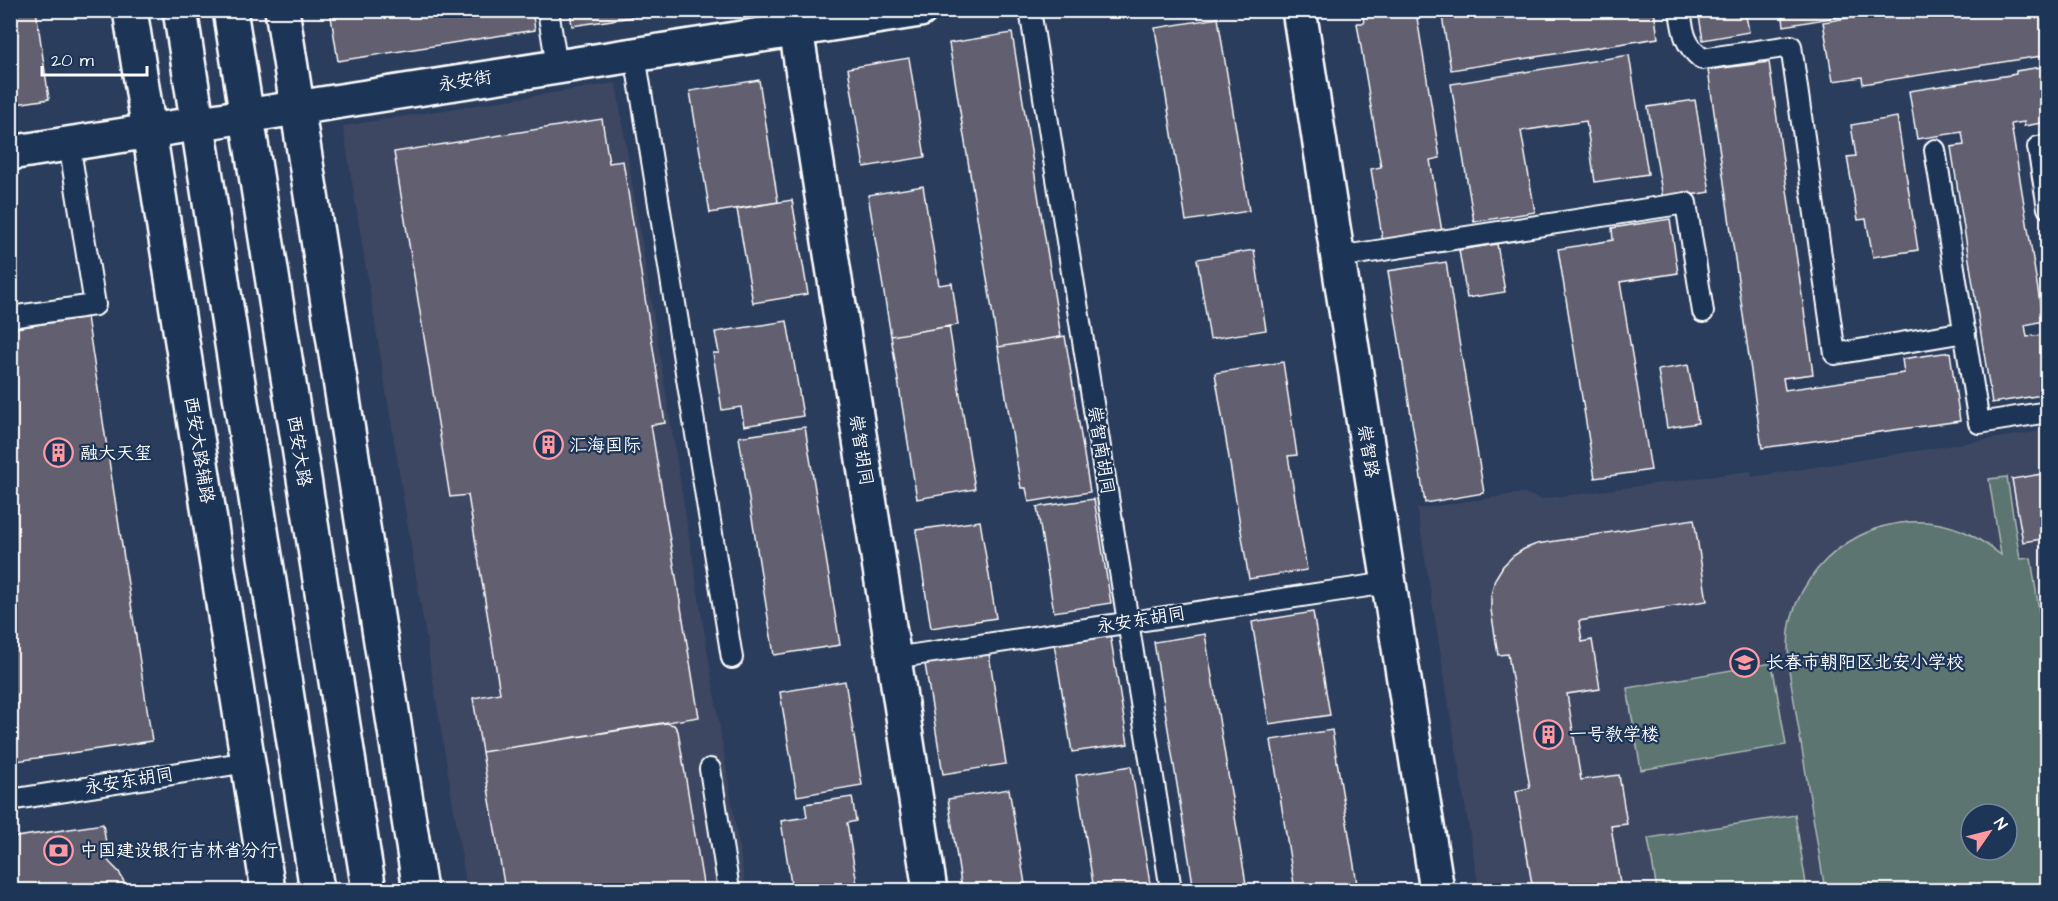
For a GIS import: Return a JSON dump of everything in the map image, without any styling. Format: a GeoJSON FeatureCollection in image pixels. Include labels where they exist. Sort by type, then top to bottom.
{"type":"FeatureCollection","features":[{"type":"Feature","properties":{"kind":"street","name":"西安大路辅路"},"geometry":{"type":"LineString","coordinates":[[130,10],[268,891]]}},
{"type":"Feature","properties":{"kind":"street"},"geometry":{"type":"LineString","coordinates":[[180,10],[317,891]]}},
{"type":"Feature","properties":{"kind":"street","name":"西安大路"},"geometry":{"type":"LineString","coordinates":[[230,10],[369,891]]}},
{"type":"Feature","properties":{"kind":"street"},"geometry":{"type":"LineString","coordinates":[[282,10],[420,891]]}},
{"type":"Feature","properties":{"kind":"street","name":"永安街"},"geometry":{"type":"LineString","coordinates":[[10,153],[635,55],[794,20],[920,10]]}},
{"type":"Feature","properties":{"kind":"street","name":"崇智路"},"geometry":{"type":"LineString","coordinates":[[1299,10],[1437,891]]}},
{"type":"Feature","properties":{"kind":"street","name":"崇智胡同"},"geometry":{"type":"LineString","coordinates":[[794,20],[930,891]]}},
{"type":"Feature","properties":{"kind":"lane"},"geometry":{"type":"LineString","coordinates":[[548,10],[558,67]]}},
{"type":"Feature","properties":{"kind":"lane","name":"崇智南胡同"},"geometry":{"type":"LineString","coordinates":[[1030,10],[1172,891]]}},
{"type":"Feature","properties":{"kind":"lane"},"geometry":{"type":"LineString","coordinates":[[1680,10],[1684,34],[1691,50],[1702,59],[1791,46],[1835,354],[1965,332]]}},
{"type":"Feature","properties":{"kind":"lane"},"geometry":{"type":"LineString","coordinates":[[635,55],[732,658]]}},
{"type":"Feature","properties":{"kind":"lane"},"geometry":{"type":"LineString","coordinates":[[10,317],[94,304],[69,143]]}},
{"type":"Feature","properties":{"kind":"lane"},"geometry":{"type":"LineString","coordinates":[[2048,146],[2038,147],[2048,208]]}},
{"type":"Feature","properties":{"kind":"lane"},"geometry":{"type":"LineString","coordinates":[[1935,150],[1979,423],[2048,412]]}},
{"type":"Feature","properties":{"kind":"lane"},"geometry":{"type":"LineString","coordinates":[[1338,257],[1686,203],[1703,312]]}},
{"type":"Feature","properties":{"kind":"lane","name":"永安东胡同"},"geometry":{"type":"LineString","coordinates":[[894,658],[1389,583]]}},
{"type":"Feature","properties":{"kind":"lane","name":"永安东胡同"},"geometry":{"type":"LineString","coordinates":[[10,800],[248,762]]}},
{"type":"Feature","properties":{"kind":"lane"},"geometry":{"type":"LineString","coordinates":[[710,769],[729,891]]}},
{"type":"Feature","properties":{"kind":"shaded area"},"geometry":{"type":"Polygon","coordinates":[[[642,10],[686,11],[643,17],[642,10]]]}},
{"type":"Feature","properties":{"kind":"shaded area"},"geometry":{"type":"Polygon","coordinates":[[[616,83],[746,890],[467,890],[343,126],[616,83]]]}},
{"type":"Feature","properties":{"kind":"shaded area","name":"长春市朝阳区北安小学校"},"geometry":{"type":"Polygon","coordinates":[[[2047,430],[2047,890],[1479,890],[1417,509],[1522,493],[1541,499],[1750,471],[1752,477],[2047,430]]]}},
{"type":"Feature","properties":{"kind":"green space"},"geometry":{"type":"Polygon","coordinates":[[[2007,477],[2020,559],[2031,558],[2047,663],[2047,890],[1825,890],[1789,670],[1790,623],[1803,591],[1818,569],[1837,550],[1859,536],[1884,526],[1910,522],[1936,523],[1968,533],[2001,555],[1989,479],[2007,477]]]}},
{"type":"Feature","properties":{"kind":"green space"},"geometry":{"type":"Polygon","coordinates":[[[1772,663],[1786,745],[1641,770],[1627,688],[1772,663]]]}},
{"type":"Feature","properties":{"kind":"green space"},"geometry":{"type":"Polygon","coordinates":[[[1795,815],[1807,890],[1657,890],[1648,838],[1795,815]]]}},
{"type":"Feature","properties":{"kind":"building"},"geometry":{"type":"Polygon","coordinates":[[[10,10],[36,10],[49,99],[10,105],[10,10]]]}},
{"type":"Feature","properties":{"kind":"building"},"geometry":{"type":"Polygon","coordinates":[[[330,10],[532,10],[535,30],[338,61],[330,10]]]}},
{"type":"Feature","properties":{"kind":"building"},"geometry":{"type":"Polygon","coordinates":[[[570,10],[631,10],[632,17],[572,26],[570,10]]]}},
{"type":"Feature","properties":{"kind":"building"},"geometry":{"type":"Polygon","coordinates":[[[1362,10],[1431,10],[1432,16],[1417,18],[1440,158],[1430,160],[1442,232],[1383,242],[1371,169],[1381,167],[1357,23],[1364,23],[1362,10]]]}},
{"type":"Feature","properties":{"kind":"building"},"geometry":{"type":"Polygon","coordinates":[[[1441,10],[1654,10],[1658,38],[1451,70],[1441,10]]]}},
{"type":"Feature","properties":{"kind":"building"},"geometry":{"type":"Polygon","coordinates":[[[1698,10],[1745,10],[1749,32],[1703,40],[1698,10]]]}},
{"type":"Feature","properties":{"kind":"building"},"geometry":{"type":"Polygon","coordinates":[[[1782,10],[1848,10],[1849,15],[1784,26],[1782,10]]]}},
{"type":"Feature","properties":{"kind":"building"},"geometry":{"type":"Polygon","coordinates":[[[1896,10],[2048,10],[2048,55],[1863,84],[1862,77],[1833,81],[1823,22],[1896,10]]]}},
{"type":"Feature","properties":{"kind":"building"},"geometry":{"type":"Polygon","coordinates":[[[1218,18],[1249,211],[1186,221],[1155,28],[1218,18]]]}},
{"type":"Feature","properties":{"kind":"building"},"geometry":{"type":"Polygon","coordinates":[[[1012,33],[1061,337],[998,347],[949,43],[1012,33]]]}},
{"type":"Feature","properties":{"kind":"building"},"geometry":{"type":"Polygon","coordinates":[[[1629,55],[1648,174],[1595,182],[1586,121],[1521,131],[1535,212],[1474,222],[1451,84],[1629,55]]]}},
{"type":"Feature","properties":{"kind":"building"},"geometry":{"type":"Polygon","coordinates":[[[909,58],[925,157],[864,167],[848,68],[909,58]]]}},
{"type":"Feature","properties":{"kind":"building"},"geometry":{"type":"Polygon","coordinates":[[[1769,62],[1813,374],[1783,378],[1785,390],[1904,373],[1902,359],[1950,352],[1960,421],[1762,448],[1708,70],[1769,62]]]}},
{"type":"Feature","properties":{"kind":"building"},"geometry":{"type":"Polygon","coordinates":[[[2048,66],[2048,122],[2024,126],[2024,122],[2011,124],[2043,321],[2025,325],[2027,337],[2048,334],[2048,394],[1992,403],[1951,147],[1964,145],[1962,132],[1917,139],[1909,91],[2016,74],[2016,71],[2048,66]]]}},
{"type":"Feature","properties":{"kind":"building"},"geometry":{"type":"Polygon","coordinates":[[[759,80],[778,202],[710,213],[690,91],[759,80]]]}},
{"type":"Feature","properties":{"kind":"building"},"geometry":{"type":"Polygon","coordinates":[[[1695,100],[1710,192],[1663,199],[1648,107],[1695,100]]]}},
{"type":"Feature","properties":{"kind":"building"},"geometry":{"type":"Polygon","coordinates":[[[1897,117],[1918,250],[1873,257],[1866,219],[1858,220],[1847,157],[1856,156],[1851,125],[1897,117]]]}},
{"type":"Feature","properties":{"kind":"building","name":"汇海国际"},"geometry":{"type":"Polygon","coordinates":[[[602,119],[609,163],[623,161],[665,423],[651,425],[699,717],[482,752],[473,698],[500,693],[468,495],[450,497],[394,152],[602,119]]]}},
{"type":"Feature","properties":{"kind":"building"},"geometry":{"type":"Polygon","coordinates":[[[923,186],[939,285],[952,283],[958,325],[891,336],[868,195],[923,186]]]}},
{"type":"Feature","properties":{"kind":"building"},"geometry":{"type":"Polygon","coordinates":[[[792,200],[808,294],[753,303],[737,209],[792,200]]]}},
{"type":"Feature","properties":{"kind":"building"},"geometry":{"type":"Polygon","coordinates":[[[1670,219],[1678,273],[1620,282],[1651,470],[1595,478],[1558,249],[1613,240],[1612,228],[1670,219]]]}},
{"type":"Feature","properties":{"kind":"building"},"geometry":{"type":"Polygon","coordinates":[[[1497,244],[1505,292],[1467,298],[1459,250],[1497,244]]]}},
{"type":"Feature","properties":{"kind":"building"},"geometry":{"type":"Polygon","coordinates":[[[1254,250],[1266,330],[1210,339],[1197,259],[1254,250]]]}},
{"type":"Feature","properties":{"kind":"building"},"geometry":{"type":"Polygon","coordinates":[[[1446,262],[1484,493],[1425,503],[1388,271],[1446,262]]]}},
{"type":"Feature","properties":{"kind":"building","name":"融大天玺"},"geometry":{"type":"Polygon","coordinates":[[[87,317],[152,741],[10,762],[10,329],[87,317]]]}},
{"type":"Feature","properties":{"kind":"building"},"geometry":{"type":"Polygon","coordinates":[[[787,321],[803,416],[744,426],[741,407],[722,410],[713,353],[719,353],[715,332],[787,321]]]}},
{"type":"Feature","properties":{"kind":"building"},"geometry":{"type":"Polygon","coordinates":[[[949,326],[975,489],[917,499],[891,336],[949,326]]]}},
{"type":"Feature","properties":{"kind":"building"},"geometry":{"type":"Polygon","coordinates":[[[1065,336],[1090,492],[1029,502],[1026,488],[1021,488],[998,347],[1065,336]]]}},
{"type":"Feature","properties":{"kind":"building"},"geometry":{"type":"Polygon","coordinates":[[[1283,362],[1297,455],[1288,456],[1307,570],[1249,579],[1215,373],[1283,362]]]}},
{"type":"Feature","properties":{"kind":"building"},"geometry":{"type":"Polygon","coordinates":[[[1688,365],[1698,423],[1667,428],[1658,370],[1688,365]]]}},
{"type":"Feature","properties":{"kind":"building"},"geometry":{"type":"Polygon","coordinates":[[[805,427],[840,645],[774,655],[739,437],[805,427]]]}},
{"type":"Feature","properties":{"kind":"building"},"geometry":{"type":"Polygon","coordinates":[[[2048,473],[2048,538],[2023,542],[2012,479],[2048,473]]]}},
{"type":"Feature","properties":{"kind":"building"},"geometry":{"type":"Polygon","coordinates":[[[1094,499],[1111,603],[1054,612],[1037,507],[1094,499]]]}},
{"type":"Feature","properties":{"kind":"building","name":"一号教学楼"},"geometry":{"type":"Polygon","coordinates":[[[1694,519],[1707,601],[1579,621],[1582,642],[1592,640],[1600,689],[1567,694],[1581,780],[1619,775],[1627,824],[1611,826],[1621,890],[1533,890],[1516,791],[1530,788],[1508,654],[1498,655],[1491,610],[1491,595],[1495,579],[1513,556],[1537,544],[1694,519]]]}},
{"type":"Feature","properties":{"kind":"building"},"geometry":{"type":"Polygon","coordinates":[[[980,521],[996,618],[931,628],[916,530],[980,521]]]}},
{"type":"Feature","properties":{"kind":"building"},"geometry":{"type":"Polygon","coordinates":[[[1313,612],[1330,715],[1269,724],[1252,622],[1313,612]]]}},
{"type":"Feature","properties":{"kind":"building"},"geometry":{"type":"Polygon","coordinates":[[[1110,634],[1128,744],[1072,752],[1054,643],[1110,634]]]}},
{"type":"Feature","properties":{"kind":"building"},"geometry":{"type":"Polygon","coordinates":[[[1205,634],[1247,890],[1194,890],[1154,642],[1205,634]]]}},
{"type":"Feature","properties":{"kind":"building"},"geometry":{"type":"Polygon","coordinates":[[[989,654],[1006,764],[943,774],[925,664],[989,654]]]}},
{"type":"Feature","properties":{"kind":"building"},"geometry":{"type":"Polygon","coordinates":[[[845,681],[862,785],[797,796],[780,692],[845,681]]]}},
{"type":"Feature","properties":{"kind":"building"},"geometry":{"type":"Polygon","coordinates":[[[666,723],[674,725],[678,731],[704,890],[505,890],[482,752],[666,723]]]}},
{"type":"Feature","properties":{"kind":"building"},"geometry":{"type":"Polygon","coordinates":[[[1332,730],[1358,890],[1295,890],[1271,740],[1332,730]]]}},
{"type":"Feature","properties":{"kind":"building"},"geometry":{"type":"Polygon","coordinates":[[[1131,766],[1151,890],[1094,890],[1076,775],[1131,766]]]}},
{"type":"Feature","properties":{"kind":"building"},"geometry":{"type":"Polygon","coordinates":[[[1009,789],[1026,890],[962,890],[948,799],[1009,789]]]}},
{"type":"Feature","properties":{"kind":"building"},"geometry":{"type":"Polygon","coordinates":[[[852,797],[856,821],[847,823],[858,890],[792,890],[781,821],[807,817],[805,804],[852,797]]]}},
{"type":"Feature","properties":{"kind":"building","name":"中国建设银行吉林省分行"},"geometry":{"type":"Polygon","coordinates":[[[103,824],[109,862],[119,872],[128,890],[10,890],[10,838],[103,824]]]}},
{"type":"Feature","properties":{"kind":"place","name":"汇海国际"},"geometry":{"type":"Point","coordinates":[548,445]}},
{"type":"Feature","properties":{"kind":"place","name":"融大天玺"},"geometry":{"type":"Point","coordinates":[59,453]}},
{"type":"Feature","properties":{"kind":"place","name":"长春市朝阳区北安小学校"},"geometry":{"type":"Point","coordinates":[1745,662]}},
{"type":"Feature","properties":{"kind":"place","name":"一号教学楼"},"geometry":{"type":"Point","coordinates":[1548,734]}},
{"type":"Feature","properties":{"kind":"place","name":"中国建设银行吉林省分行"},"geometry":{"type":"Point","coordinates":[59,850]}}]}
